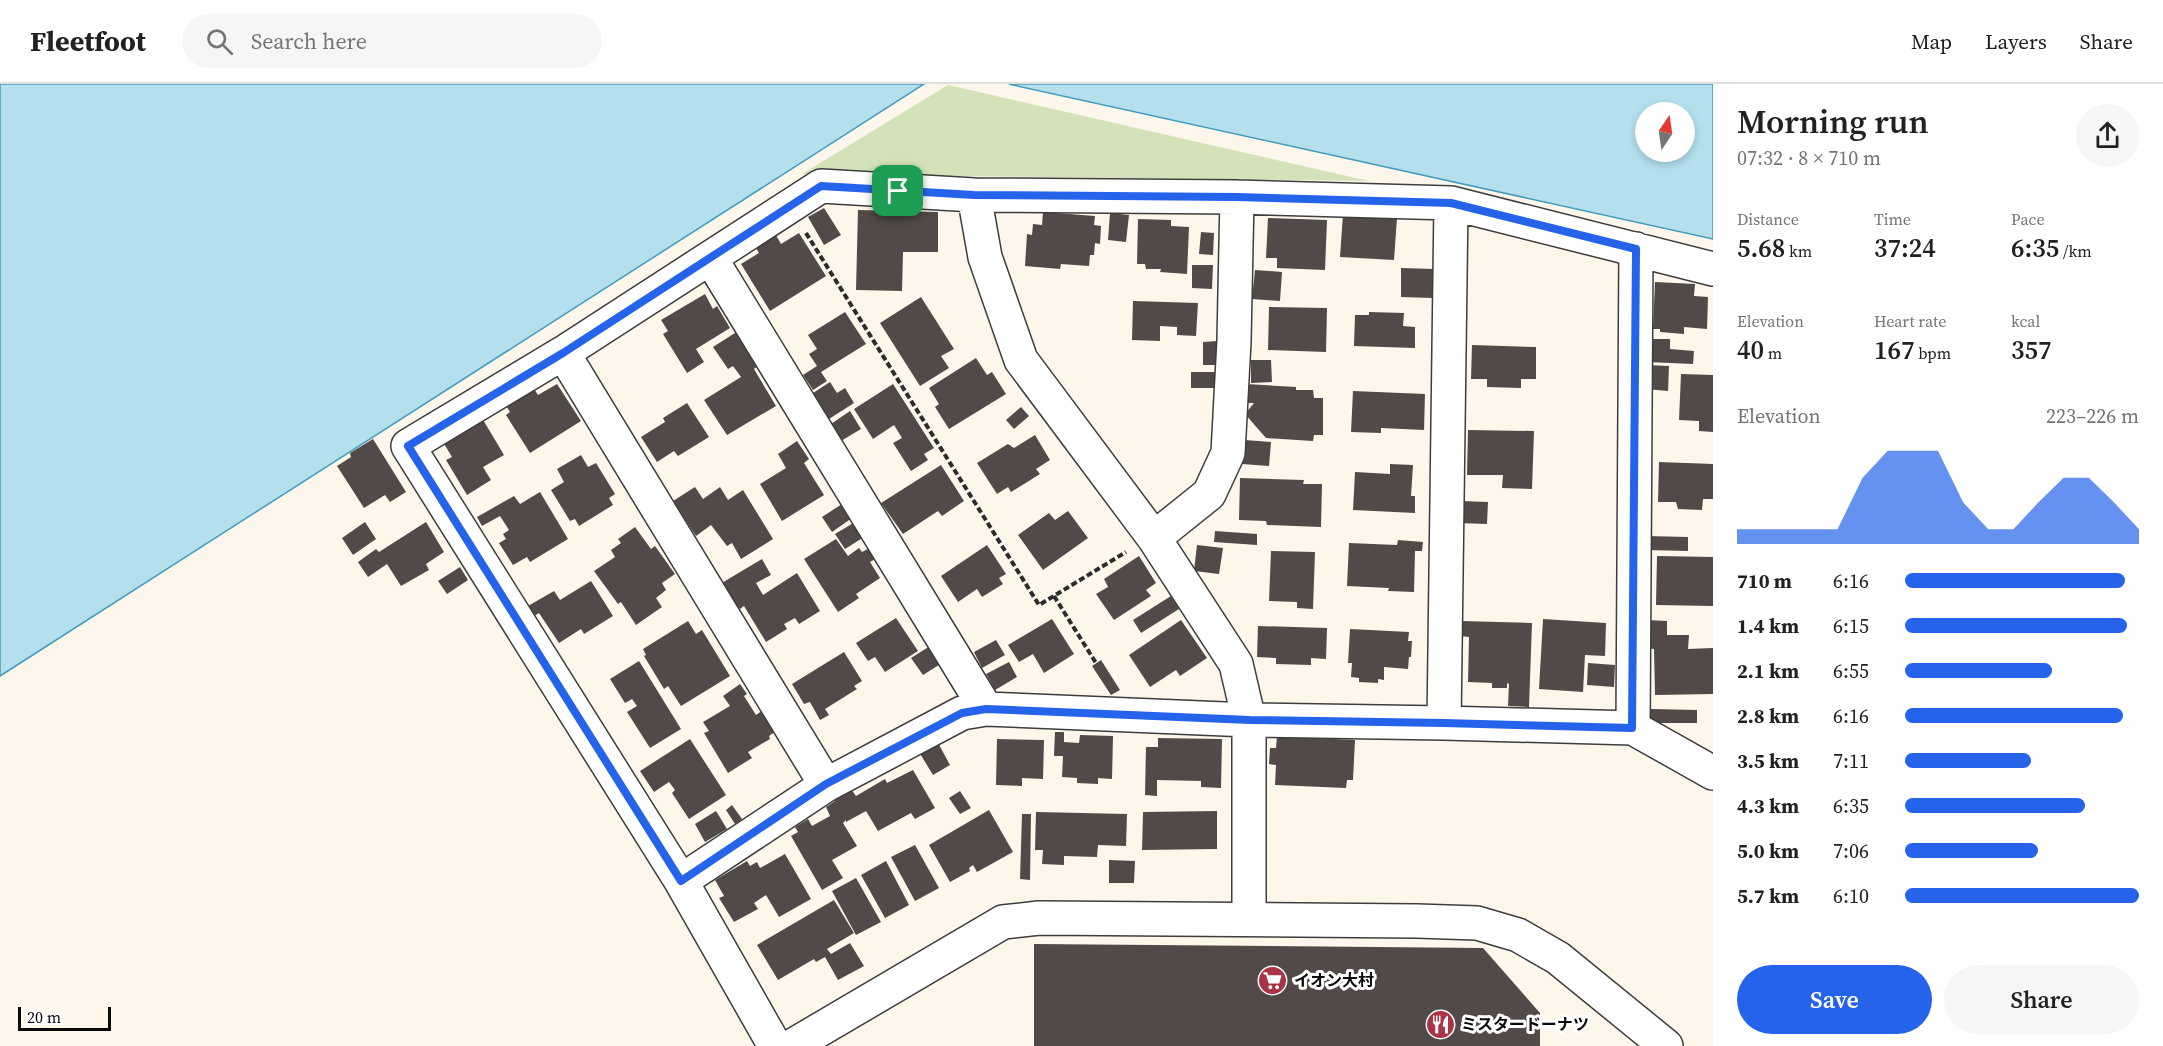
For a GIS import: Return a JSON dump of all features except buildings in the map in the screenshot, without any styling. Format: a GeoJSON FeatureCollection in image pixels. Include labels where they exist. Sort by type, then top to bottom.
{"type":"FeatureCollection","features":[{"type":"Feature","properties":{"kind":"street"},"geometry":{"type":"LineString","coordinates":[[775,1046],[681,881],[408,446],[563,353],[821,186],[974,195],[1237,197],[1451,203],[1713,269]]}},
{"type":"Feature","properties":{"kind":"street"},"geometry":{"type":"LineString","coordinates":[[974,195],[985,257],[1021,360],[1153,537],[1236,664],[1250,720],[1249,919]]}},
{"type":"Feature","properties":{"kind":"street"},"geometry":{"type":"LineString","coordinates":[[1153,537],[1209,494],[1228,453],[1234,341],[1237,197]]}},
{"type":"Feature","properties":{"kind":"street"},"geometry":{"type":"LineString","coordinates":[[1444,723],[1451,203]]}},
{"type":"Feature","properties":{"kind":"street"},"geometry":{"type":"LineString","coordinates":[[1632,728],[1636,249]]}},
{"type":"Feature","properties":{"kind":"street"},"geometry":{"type":"LineString","coordinates":[[711,259],[986,709]]}},
{"type":"Feature","properties":{"kind":"street"},"geometry":{"type":"LineString","coordinates":[[563,353],[826,784]]}},
{"type":"Feature","properties":{"kind":"street"},"geometry":{"type":"LineString","coordinates":[[681,881],[826,784],[962,713],[986,709],[1250,720],[1632,728],[1713,773]]}},
{"type":"Feature","properties":{"kind":"street"},"geometry":{"type":"LineString","coordinates":[[792,1046],[1003,922],[1039,918],[1249,919],[1477,924],[1518,934],[1558,958],[1666,1046]]}},
{"type":"Feature","properties":{"kind":"path"},"geometry":{"type":"LineString","coordinates":[[789,207],[1039,605],[1153,537]]}},
{"type":"Feature","properties":{"kind":"path"},"geometry":{"type":"LineString","coordinates":[[1053,596],[1096,663]]}},
{"type":"Feature","properties":{"kind":"green space"},"geometry":{"type":"Polygon","coordinates":[[[948,85],[1369,181],[802,174],[948,85]]]}},
{"type":"Feature","properties":{"kind":"water"},"geometry":{"type":"Polygon","coordinates":[[[0,84],[924,84],[0,676],[0,84]]]}},
{"type":"Feature","properties":{"kind":"water"},"geometry":{"type":"Polygon","coordinates":[[[1009,84],[1713,84],[1713,239],[1009,84]]]}},
{"type":"Feature","properties":{"kind":"place","name":"イオン大村"},"geometry":{"type":"Point","coordinates":[1273,980]}},
{"type":"Feature","properties":{"kind":"place","name":"ミスタードーナツ"},"geometry":{"type":"Point","coordinates":[1440,1024]}},
{"type":"Feature","properties":{"kind":"route"},"geometry":{"type":"LineString","coordinates":[[821,186],[898,191],[974,195],[1237,197],[1451,203],[1636,249],[1632,728],[1250,720],[986,709],[962,713],[826,784],[681,881],[408,446],[563,353],[821,186]]}}]}
